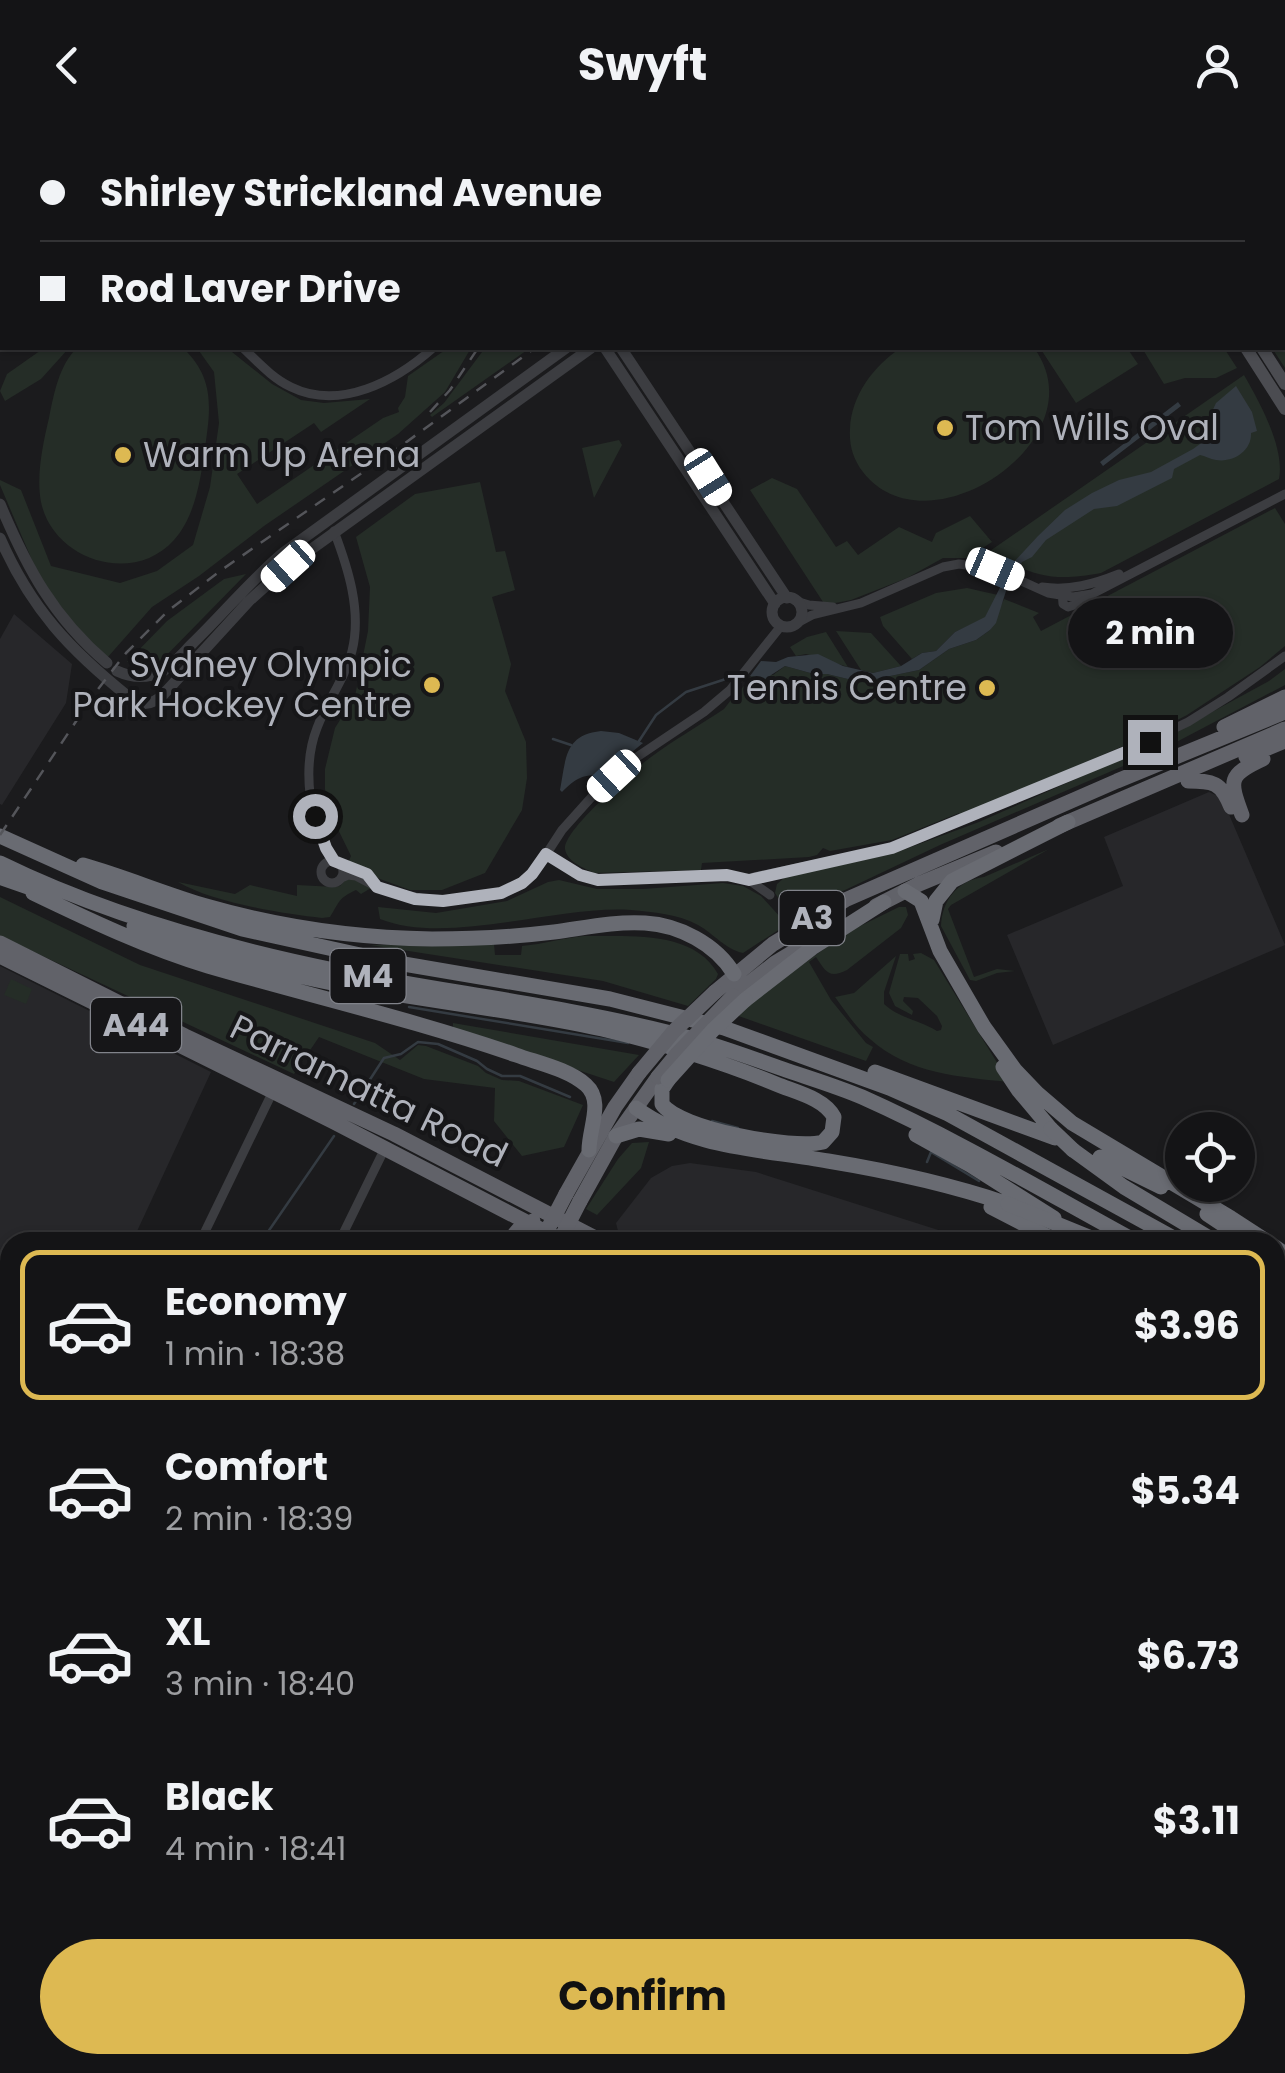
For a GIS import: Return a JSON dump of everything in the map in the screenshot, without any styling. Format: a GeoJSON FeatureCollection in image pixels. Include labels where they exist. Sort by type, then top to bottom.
{"type":"FeatureCollection","features":[{"type":"Feature","properties":{"kind":"highway"},"geometry":{"type":"LineString","coordinates":[[1165,761],[1184,745],[1285,697]]}},
{"type":"Feature","properties":{"kind":"highway","name":"A3"},"geometry":{"type":"LineString","coordinates":[[567,1232],[572,1198],[589,1150],[639,1073],[715,992],[773,944],[845,900],[897,876],[1285,712]]}},
{"type":"Feature","properties":{"kind":"highway","name":"A3"},"geometry":{"type":"LineString","coordinates":[[739,998],[905,891],[1285,729]]}},
{"type":"Feature","properties":{"kind":"highway"},"geometry":{"type":"LineString","coordinates":[[1188,782],[1221,787],[1238,815],[1234,776],[1285,745]]}},
{"type":"Feature","properties":{"kind":"highway"},"geometry":{"type":"LineString","coordinates":[[1106,806],[1188,782],[1285,745]]}},
{"type":"Feature","properties":{"kind":"highway"},"geometry":{"type":"LineString","coordinates":[[933,929],[936,901],[952,881],[1068,822]]}},
{"type":"Feature","properties":{"kind":"highway","name":"M4"},"geometry":{"type":"LineString","coordinates":[[0,836],[102,882],[242,929],[392,962],[610,998],[724,1028],[890,1088],[948,1114],[1163,1232]]}},
{"type":"Feature","properties":{"kind":"highway"},"geometry":{"type":"LineString","coordinates":[[0,872],[162,936],[270,968],[398,996],[600,1029],[706,1058],[824,1105],[834,1117],[832,1132],[823,1142],[802,1144],[744,1136],[665,1110],[663,1079],[713,1030],[739,998],[734,974],[723,959],[705,944],[661,924],[626,923],[500,937],[365,936],[247,917],[31,850]]}},
{"type":"Feature","properties":{"kind":"highway","name":"M4"},"geometry":{"type":"LineString","coordinates":[[0,872],[206,938],[339,971],[614,1019],[741,1054],[864,1098],[1118,1232]]}},
{"type":"Feature","properties":{"kind":"highway","name":"M4"},"geometry":{"type":"LineString","coordinates":[[0,872],[84,917],[195,962],[474,1040],[579,1080],[592,1091],[595,1104],[589,1150]]}},
{"type":"Feature","properties":{"kind":"highway"},"geometry":{"type":"LineString","coordinates":[[897,876],[905,891],[921,901],[944,960],[1053,1134]]}},
{"type":"Feature","properties":{"kind":"highway","name":"Parramatta Road"},"geometry":{"type":"LineString","coordinates":[[0,943],[275,1086]]}},
{"type":"Feature","properties":{"kind":"highway","name":"Parramatta Road"},"geometry":{"type":"LineString","coordinates":[[0,956],[584,1232]]}},
{"type":"Feature","properties":{"kind":"highway"},"geometry":{"type":"LineString","coordinates":[[832,1066],[865,1068],[1053,1134],[1115,1181],[1199,1232]]}},
{"type":"Feature","properties":{"kind":"highway","name":"A3"},"geometry":{"type":"LineString","coordinates":[[548,1232],[636,1108],[663,1079]]}},
{"type":"Feature","properties":{"kind":"highway"},"geometry":{"type":"LineString","coordinates":[[1024,1087],[1072,1122],[1253,1232]]}},
{"type":"Feature","properties":{"kind":"highway"},"geometry":{"type":"LineString","coordinates":[[628,1089],[636,1108],[670,1128],[741,1148]]}},
{"type":"Feature","properties":{"kind":"highway","name":"M4"},"geometry":{"type":"LineString","coordinates":[[864,1098],[906,1130],[1076,1232]]}},
{"type":"Feature","properties":{"kind":"highway"},"geometry":{"type":"LineString","coordinates":[[616,1136],[644,1129],[704,1145],[824,1160],[929,1180],[1008,1204],[1077,1232]]}},
{"type":"Feature","properties":{"kind":"highway","name":"Parramatta Road"},"geometry":{"type":"LineString","coordinates":[[389,1141],[546,1232]]}},
{"type":"Feature","properties":{"kind":"highway"},"geometry":{"type":"LineString","coordinates":[[1100,1157],[1182,1199],[1233,1232]]}},
{"type":"Feature","properties":{"kind":"highway"},"geometry":{"type":"LineString","coordinates":[[919,1179],[979,1201],[1039,1232]]}},
{"type":"Feature","properties":{"kind":"highway"},"geometry":{"type":"LineString","coordinates":[[509,1232],[510,1214]]}},
{"type":"Feature","properties":{"kind":"highway"},"geometry":{"type":"LineString","coordinates":[[516,1232],[528,1223],[555,1216],[561,1232]]}},
{"type":"Feature","properties":{"kind":"main road"},"geometry":{"type":"LineString","coordinates":[[1247,350],[1285,410]]}},
{"type":"Feature","properties":{"kind":"main road"},"geometry":{"type":"LineString","coordinates":[[1263,350],[1285,384]]}},
{"type":"Feature","properties":{"kind":"street"},"geometry":{"type":"LineString","coordinates":[[245,350],[288,386],[333,397],[376,385],[431,350]]}},
{"type":"Feature","properties":{"kind":"street"},"geometry":{"type":"LineString","coordinates":[[474,423],[564,350]]}},
{"type":"Feature","properties":{"kind":"street"},"geometry":{"type":"LineString","coordinates":[[0,538],[29,595],[61,627],[117,670],[148,676],[166,669],[256,576],[474,423],[588,350]]}},
{"type":"Feature","properties":{"kind":"street"},"geometry":{"type":"LineString","coordinates":[[607,350],[767,580],[802,612],[797,624]]}},
{"type":"Feature","properties":{"kind":"street"},"geometry":{"type":"LineString","coordinates":[[622,350],[767,580],[775,604],[774,618],[782,626],[790,627],[812,615],[856,605],[950,565],[995,569],[1061,593],[1121,573],[1283,495]]}},
{"type":"Feature","properties":{"kind":"street"},"geometry":{"type":"LineString","coordinates":[[1061,593],[1064,604],[1084,602],[1092,594],[1283,495]]}},
{"type":"Feature","properties":{"kind":"street"},"geometry":{"type":"LineString","coordinates":[[0,504],[28,567],[82,659],[143,704],[154,702],[249,601],[330,526]]}},
{"type":"Feature","properties":{"kind":"street"},"geometry":{"type":"LineString","coordinates":[[330,526],[342,553],[355,604],[356,625],[343,676],[316,730],[308,776],[310,799],[333,860],[343,872],[340,878]]}},
{"type":"Feature","properties":{"kind":"street"},"geometry":{"type":"LineString","coordinates":[[775,604],[792,599],[822,606],[856,605]]}},
{"type":"Feature","properties":{"kind":"street"},"geometry":{"type":"LineString","coordinates":[[333,860],[320,870],[323,879],[331,883],[354,875],[415,899],[434,901],[501,893],[522,883],[570,821],[620,771],[730,690],[782,626]]}},
{"type":"Feature","properties":{"kind":"street"},"geometry":{"type":"LineString","coordinates":[[749,880],[892,848],[1112,758],[1188,722],[1285,656]]}},
{"type":"Feature","properties":{"kind":"street"},"geometry":{"type":"LineString","coordinates":[[546,854],[580,875],[598,880],[727,875],[749,880],[770,895]]}},
{"type":"Feature","properties":{"kind":"street"},"geometry":{"type":"LineString","coordinates":[[333,860],[367,874],[377,887]]}},
{"type":"Feature","properties":{"kind":"street"},"geometry":{"type":"LineString","coordinates":[[205,1232],[275,1086]]}},
{"type":"Feature","properties":{"kind":"street"},"geometry":{"type":"LineString","coordinates":[[344,1232],[389,1141]]}},
{"type":"Feature","properties":{"kind":"shaded area"},"geometry":{"type":"Polygon","coordinates":[[[41,350],[67,350],[41,379],[5,401],[0,391],[7,374],[41,350]]]}},
{"type":"Feature","properties":{"kind":"shaded area","name":"Warm Up Arena"},"geometry":{"type":"Polygon","coordinates":[[[75,350],[185,350],[206,385],[208,425],[191,511],[174,540],[157,554],[138,562],[97,560],[78,552],[48,522],[41,502],[41,460],[53,399],[75,350]]]}},
{"type":"Feature","properties":{"kind":"shaded area"},"geometry":{"type":"Polygon","coordinates":[[[198,350],[230,350],[272,384],[301,400],[324,403],[370,399],[321,432],[314,423],[237,474],[257,504],[383,418],[399,412],[408,376],[445,350],[470,350],[445,392],[398,434],[152,607],[107,658],[79,631],[40,579],[0,480],[21,490],[51,566],[120,583],[157,571],[193,545],[210,487],[219,423],[214,372],[198,350]]]}},
{"type":"Feature","properties":{"kind":"shaded area"},"geometry":{"type":"Polygon","coordinates":[[[484,350],[527,350],[430,415],[444,403],[484,350]]]}},
{"type":"Feature","properties":{"kind":"shaded area","name":"Tom Wills Oval"},"geometry":{"type":"Polygon","coordinates":[[[898,350],[1035,350],[1049,383],[1045,417],[1026,449],[998,475],[963,493],[927,501],[892,494],[863,472],[850,441],[851,417],[859,393],[882,363],[898,350]]]}},
{"type":"Feature","properties":{"kind":"shaded area"},"geometry":{"type":"Polygon","coordinates":[[[1041,350],[1128,350],[1138,364],[1076,403],[1041,350]]]}},
{"type":"Feature","properties":{"kind":"shaded area"},"geometry":{"type":"Polygon","coordinates":[[[1143,350],[1225,350],[1237,368],[1216,378],[1185,378],[1164,384],[1143,350]]]}},
{"type":"Feature","properties":{"kind":"shaded area"},"geometry":{"type":"Polygon","coordinates":[[[1273,350],[1285,350],[1285,368],[1273,350]]]}},
{"type":"Feature","properties":{"kind":"shaded area"},"geometry":{"type":"Polygon","coordinates":[[[1244,375],[1275,440],[1279,479],[1101,573],[1042,575],[987,553],[1244,375]]]}},
{"type":"Feature","properties":{"kind":"shaded area"},"geometry":{"type":"Polygon","coordinates":[[[1236,386],[1252,412],[1257,431],[1251,433],[1245,450],[1235,458],[1222,460],[1200,455],[1174,469],[1172,478],[1117,506],[1094,509],[1046,540],[1032,557],[1022,562],[1006,591],[996,623],[976,640],[949,649],[919,670],[871,680],[814,674],[785,666],[765,679],[750,676],[761,661],[776,662],[788,657],[818,654],[843,666],[873,673],[936,651],[955,632],[985,617],[1012,564],[1065,510],[1119,480],[1151,472],[1211,436],[1214,417],[1210,416],[1216,403],[1236,386]]]}},
{"type":"Feature","properties":{"kind":"shaded area"},"geometry":{"type":"Polygon","coordinates":[[[1178,402],[1181,406],[1103,466],[1100,462],[1178,402]]]}},
{"type":"Feature","properties":{"kind":"shaded area"},"geometry":{"type":"Polygon","coordinates":[[[619,440],[622,445],[594,498],[582,448],[619,440]]]}},
{"type":"Feature","properties":{"kind":"shaded area"},"geometry":{"type":"Polygon","coordinates":[[[772,478],[797,489],[836,547],[847,541],[858,555],[899,527],[932,542],[936,533],[970,516],[992,542],[967,558],[943,558],[907,578],[851,600],[825,605],[750,490],[772,478]]]}},
{"type":"Feature","properties":{"kind":"shaded area","name":"Sydney Olympic Park Hockey Centre"},"geometry":{"type":"Polygon","coordinates":[[[480,482],[496,552],[505,551],[515,590],[492,597],[511,664],[505,691],[526,742],[527,778],[522,810],[485,873],[442,890],[410,890],[348,863],[351,856],[330,813],[325,789],[325,769],[335,728],[355,696],[368,631],[370,587],[356,537],[415,494],[480,482]]]}},
{"type":"Feature","properties":{"kind":"shaded area","name":"Tennis Centre"},"geometry":{"type":"Polygon","coordinates":[[[1275,508],[1285,524],[1285,646],[1187,715],[1142,738],[960,816],[959,813],[892,840],[830,851],[823,848],[809,857],[702,863],[701,870],[594,873],[566,854],[567,840],[601,800],[651,757],[724,709],[731,700],[741,697],[740,691],[751,676],[773,675],[785,666],[852,680],[919,670],[949,649],[976,640],[990,630],[1004,599],[1039,613],[1033,617],[1041,631],[1275,508]]]}},
{"type":"Feature","properties":{"kind":"shaded area"},"geometry":{"type":"Polygon","coordinates":[[[246,574],[157,665],[127,662],[167,621],[224,579],[246,574]]]}},
{"type":"Feature","properties":{"kind":"shaded area"},"geometry":{"type":"Polygon","coordinates":[[[967,588],[998,595],[985,618],[955,632],[936,651],[912,659],[883,626],[880,617],[936,593],[967,588]]]}},
{"type":"Feature","properties":{"kind":"shaded area"},"geometry":{"type":"Polygon","coordinates":[[[14,614],[72,664],[66,703],[2,805],[0,639],[14,614]]]}},
{"type":"Feature","properties":{"kind":"shaded area"},"geometry":{"type":"Polygon","coordinates":[[[836,631],[871,633],[901,666],[873,673],[861,670],[836,631]]]}},
{"type":"Feature","properties":{"kind":"shaded area"},"geometry":{"type":"Polygon","coordinates":[[[826,632],[848,667],[806,654],[796,656],[790,647],[826,632]]]}},
{"type":"Feature","properties":{"kind":"shaded area"},"geometry":{"type":"Polygon","coordinates":[[[1285,669],[1285,685],[1165,748],[826,899],[743,953],[690,921],[639,911],[602,910],[438,928],[380,919],[378,907],[436,913],[507,901],[559,880],[597,889],[723,883],[743,886],[761,896],[782,919],[789,914],[775,893],[777,884],[785,877],[892,854],[979,822],[1146,748],[1285,669]]]}},
{"type":"Feature","properties":{"kind":"shaded area"},"geometry":{"type":"Polygon","coordinates":[[[601,731],[619,733],[643,743],[599,779],[593,775],[583,777],[562,792],[566,759],[573,743],[601,731]]]}},
{"type":"Feature","properties":{"kind":"shaded area"},"geometry":{"type":"Polygon","coordinates":[[[1209,792],[1222,798],[1285,945],[1053,1045],[1007,935],[1123,886],[1104,837],[1209,792]]]}},
{"type":"Feature","properties":{"kind":"shaded area"},"geometry":{"type":"Polygon","coordinates":[[[1049,849],[948,909],[974,977],[997,969],[1015,971],[970,980],[941,926],[948,900],[966,882],[1049,849]]]}},
{"type":"Feature","properties":{"kind":"shaded area"},"geometry":{"type":"Polygon","coordinates":[[[346,879],[359,879],[371,888],[361,894],[356,890],[350,893],[330,917],[322,918],[228,901],[178,882],[235,894],[250,885],[297,896],[297,885],[335,887],[346,879]]]}},
{"type":"Feature","properties":{"kind":"shaded area"},"geometry":{"type":"Polygon","coordinates":[[[0,897],[140,965],[375,1043],[400,1060],[418,1045],[426,1046],[502,1080],[519,1081],[583,1105],[564,1147],[522,1156],[494,1121],[495,1088],[424,1079],[319,1037],[294,1074],[0,936],[0,897]]]}},
{"type":"Feature","properties":{"kind":"shaded area"},"geometry":{"type":"Polygon","coordinates":[[[906,907],[908,915],[901,928],[847,970],[832,974],[816,957],[809,962],[831,1000],[873,1047],[866,1061],[733,1014],[848,932],[906,907]]]}},
{"type":"Feature","properties":{"kind":"shaded area"},"geometry":{"type":"Polygon","coordinates":[[[584,936],[676,942],[707,959],[718,974],[688,1006],[603,981],[370,945],[494,944],[495,955],[521,955],[522,946],[584,936]]]}},
{"type":"Feature","properties":{"kind":"shaded area"},"geometry":{"type":"Polygon","coordinates":[[[921,953],[934,960],[1009,1082],[936,1072],[901,1060],[865,1035],[835,997],[854,993],[896,956],[884,1004],[903,1016],[941,1030],[937,1016],[918,998],[904,997],[912,1015],[895,1006],[889,993],[900,954],[908,954],[909,961],[915,959],[913,954],[921,953]]]}},
{"type":"Feature","properties":{"kind":"shaded area"},"geometry":{"type":"Polygon","coordinates":[[[0,966],[211,1072],[137,1232],[0,1232],[0,966]]]}},
{"type":"Feature","properties":{"kind":"shaded area"},"geometry":{"type":"Polygon","coordinates":[[[11,979],[32,989],[26,1004],[4,995],[11,979]]]}},
{"type":"Feature","properties":{"kind":"shaded area"},"geometry":{"type":"Polygon","coordinates":[[[453,1023],[639,1055],[614,1082],[453,1029],[453,1023]]]}},
{"type":"Feature","properties":{"kind":"shaded area"},"geometry":{"type":"Polygon","coordinates":[[[649,1142],[641,1168],[597,1215],[586,1209],[632,1143],[649,1142]]]}},
{"type":"Feature","properties":{"kind":"shaded area"},"geometry":{"type":"Polygon","coordinates":[[[690,1163],[756,1172],[945,1232],[618,1232],[616,1223],[651,1178],[672,1166],[690,1163]]]}},
{"type":"Feature","properties":{"kind":"waterway"},"geometry":{"type":"LineString","coordinates":[[639,741],[656,715],[686,692],[738,675]]}},
{"type":"Feature","properties":{"kind":"waterway"},"geometry":{"type":"LineString","coordinates":[[553,739],[571,745]]}},
{"type":"Feature","properties":{"kind":"waterway"},"geometry":{"type":"LineString","coordinates":[[409,1007],[628,1043]]}},
{"type":"Feature","properties":{"kind":"waterway"},"geometry":{"type":"LineString","coordinates":[[354,1104],[384,1058],[401,1054],[418,1042],[438,1044],[502,1076],[520,1076],[570,1097]]}},
{"type":"Feature","properties":{"kind":"waterway"},"geometry":{"type":"LineString","coordinates":[[712,1121],[738,1128]]}},
{"type":"Feature","properties":{"kind":"waterway"},"geometry":{"type":"LineString","coordinates":[[268,1232],[334,1136]]}},
{"type":"Feature","properties":{"kind":"waterway"},"geometry":{"type":"LineString","coordinates":[[927,1162],[931,1152],[979,1181]]}},
{"type":"Feature","properties":{"kind":"railway"},"geometry":{"type":"LineString","coordinates":[[430,412],[477,350]]}},
{"type":"Feature","properties":{"kind":"railway"},"geometry":{"type":"LineString","coordinates":[[0,835],[95,693],[126,653],[168,611],[532,350]]}},
{"type":"Feature","properties":{"kind":"place","name":"Tom Wills Oval"},"geometry":{"type":"Point","coordinates":[945,428]}},
{"type":"Feature","properties":{"kind":"place","name":"Warm Up Arena"},"geometry":{"type":"Point","coordinates":[123,455]}},
{"type":"Feature","properties":{"kind":"place","name":"Sydney Olympic Park Hockey Centre"},"geometry":{"type":"Point","coordinates":[432,685]}},
{"type":"Feature","properties":{"kind":"place","name":"Tennis Centre"},"geometry":{"type":"Point","coordinates":[987,688]}},
{"type":"Feature","properties":{"kind":"route"},"geometry":{"type":"LineString","coordinates":[[315,816],[334,861],[367,874],[377,887],[415,899],[443,901],[501,893],[522,883],[546,854],[580,875],[598,880],[727,875],[749,880],[892,848],[1150,742]]}}]}
